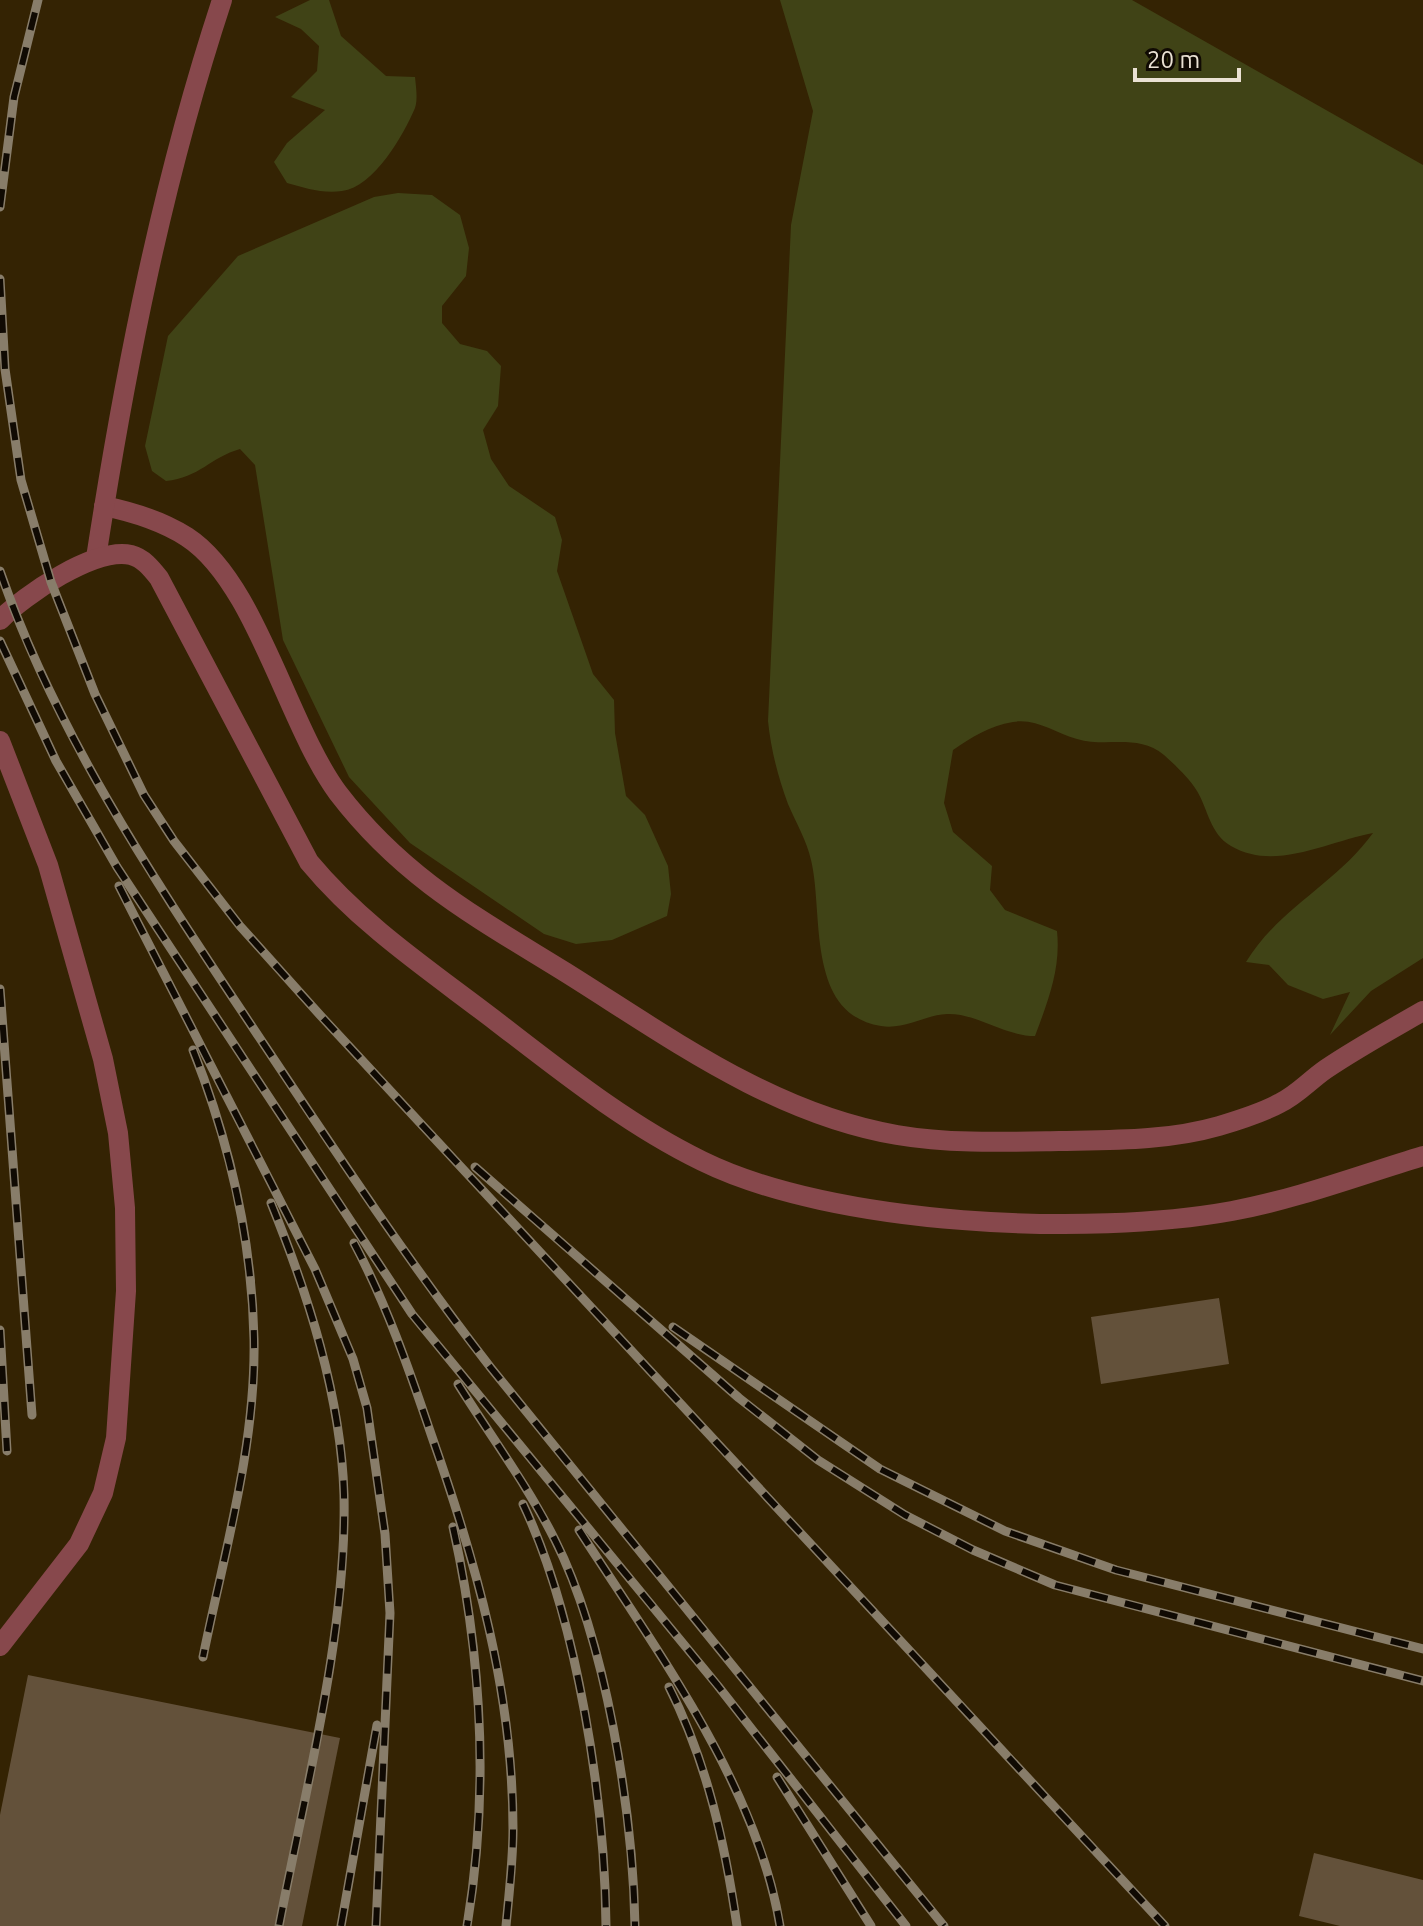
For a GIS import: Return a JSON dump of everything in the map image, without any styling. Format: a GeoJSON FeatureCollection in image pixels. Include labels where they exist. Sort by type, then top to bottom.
{"type":"FeatureCollection","features":[{"type":"Feature","properties":{"kind":"lane"},"geometry":{"type":"LineString","coordinates":[[96,558],[154,247],[180,139],[222,0]]}},
{"type":"Feature","properties":{"kind":"lane"},"geometry":{"type":"LineString","coordinates":[[104,506],[158,522],[187,537],[210,556],[240,602],[282,683],[303,737],[335,788],[398,862],[444,898],[723,1071],[808,1111],[901,1136],[998,1142],[1157,1138],[1219,1126],[1282,1103],[1324,1071],[1423,1011]]}},
{"type":"Feature","properties":{"kind":"lane"},"geometry":{"type":"LineString","coordinates":[[0,620],[13,606],[96,558],[132,555],[146,563],[159,578],[309,862],[350,907],[587,1090],[701,1161],[745,1179],[839,1203],[955,1217],[1096,1224],[1148,1222],[1234,1210],[1423,1156]]}},
{"type":"Feature","properties":{"kind":"lane"},"geometry":{"type":"LineString","coordinates":[[0,741],[48,865],[103,1059],[118,1133],[125,1208],[126,1277],[116,1438],[103,1493],[79,1544],[0,1646]]}},
{"type":"Feature","properties":{"kind":"shaded area"},"geometry":{"type":"Polygon","coordinates":[[[0,0],[1423,0],[1423,1926],[0,1926],[0,0]]]}},
{"type":"Feature","properties":{"kind":"green space"},"geometry":{"type":"Polygon","coordinates":[[[310,0],[329,0],[341,36],[386,76],[415,77],[415,108],[395,146],[365,180],[342,191],[307,189],[287,183],[274,162],[287,143],[325,110],[291,97],[317,71],[319,46],[301,29],[275,17],[310,0]]]}},
{"type":"Feature","properties":{"kind":"green space"},"geometry":{"type":"Polygon","coordinates":[[[780,0],[1132,0],[1423,165],[1423,958],[1371,991],[1330,1035],[1350,992],[1323,999],[1288,985],[1269,965],[1246,962],[1275,926],[1342,867],[1373,833],[1284,855],[1248,853],[1231,846],[1218,835],[1194,786],[1154,748],[1143,744],[1077,739],[1021,721],[996,726],[953,750],[944,803],[953,832],[992,866],[990,890],[1005,910],[1057,931],[1055,972],[1035,1036],[947,1014],[898,1026],[881,1026],[857,1018],[840,1002],[829,982],[822,958],[811,860],[781,784],[768,721],[791,225],[813,111],[780,0]]]}},
{"type":"Feature","properties":{"kind":"green space"},"geometry":{"type":"Polygon","coordinates":[[[398,193],[432,195],[460,215],[469,248],[466,276],[442,306],[442,323],[460,344],[487,351],[501,366],[498,406],[483,430],[491,459],[509,486],[555,517],[562,540],[557,571],[593,674],[614,700],[615,733],[626,796],[645,815],[668,866],[671,894],[667,916],[612,940],[576,944],[544,934],[410,843],[349,777],[283,640],[255,465],[240,449],[177,479],[166,481],[152,471],[145,446],[168,336],[238,256],[374,197],[398,193]]]}},
{"type":"Feature","properties":{"kind":"building"},"geometry":{"type":"Polygon","coordinates":[[[1219,1298],[1229,1364],[1101,1384],[1091,1317],[1219,1298]]]}},
{"type":"Feature","properties":{"kind":"building"},"geometry":{"type":"Polygon","coordinates":[[[28,1675],[340,1738],[302,1926],[0,1926],[0,1815],[28,1675]]]}},
{"type":"Feature","properties":{"kind":"building"},"geometry":{"type":"Polygon","coordinates":[[[1314,1853],[1423,1880],[1423,1926],[1340,1926],[1299,1916],[1314,1853]]]}},
{"type":"Feature","properties":{"kind":"railway"},"geometry":{"type":"LineString","coordinates":[[0,207],[14,97],[38,0]]}},
{"type":"Feature","properties":{"kind":"railway"},"geometry":{"type":"LineString","coordinates":[[0,279],[5,369],[21,480],[51,582],[95,694],[144,795],[174,841],[240,926],[320,1015],[1165,1926]]}},
{"type":"Feature","properties":{"kind":"railway"},"geometry":{"type":"LineString","coordinates":[[0,571],[50,692],[112,808],[182,921],[370,1202],[491,1368],[944,1926]]}},
{"type":"Feature","properties":{"kind":"railway"},"geometry":{"type":"LineString","coordinates":[[0,641],[56,761],[117,867],[412,1314],[718,1686],[906,1926]]}},
{"type":"Feature","properties":{"kind":"railway"},"geometry":{"type":"LineString","coordinates":[[119,886],[315,1269],[353,1359],[367,1408],[385,1534],[390,1613],[376,1926]]}},
{"type":"Feature","properties":{"kind":"railway"},"geometry":{"type":"LineString","coordinates":[[0,989],[32,1415]]}},
{"type":"Feature","properties":{"kind":"railway"},"geometry":{"type":"LineString","coordinates":[[193,1050],[228,1156],[236,1192],[249,1265],[254,1339],[250,1419],[244,1459],[203,1657]]}},
{"type":"Feature","properties":{"kind":"railway"},"geometry":{"type":"LineString","coordinates":[[475,1167],[739,1398],[818,1460],[905,1515],[973,1550],[1055,1585],[1423,1681]]}},
{"type":"Feature","properties":{"kind":"railway"},"geometry":{"type":"LineString","coordinates":[[271,1203],[298,1273],[320,1346],[337,1420],[344,1495],[339,1601],[332,1656],[279,1926]]}},
{"type":"Feature","properties":{"kind":"railway"},"geometry":{"type":"LineString","coordinates":[[354,1243],[387,1313],[414,1385],[463,1530],[489,1628],[507,1727],[511,1778],[513,1841],[506,1926]]}},
{"type":"Feature","properties":{"kind":"railway"},"geometry":{"type":"LineString","coordinates":[[673,1327],[880,1469],[1005,1531],[1116,1570],[1423,1649]]}},
{"type":"Feature","properties":{"kind":"railway"},"geometry":{"type":"LineString","coordinates":[[0,1330],[7,1451]]}},
{"type":"Feature","properties":{"kind":"railway"},"geometry":{"type":"LineString","coordinates":[[458,1384],[521,1480],[555,1540],[589,1627],[622,1781],[629,1832],[635,1926]]}},
{"type":"Feature","properties":{"kind":"railway"},"geometry":{"type":"LineString","coordinates":[[523,1504],[559,1600],[573,1654],[594,1767],[606,1926]]}},
{"type":"Feature","properties":{"kind":"railway"},"geometry":{"type":"LineString","coordinates":[[453,1527],[471,1626],[479,1726],[478,1826],[467,1926]]}},
{"type":"Feature","properties":{"kind":"railway"},"geometry":{"type":"LineString","coordinates":[[579,1530],[670,1670],[726,1770],[750,1821],[768,1873],[780,1926]]}},
{"type":"Feature","properties":{"kind":"railway"},"geometry":{"type":"LineString","coordinates":[[669,1687],[694,1744],[713,1804],[737,1926]]}},
{"type":"Feature","properties":{"kind":"railway"},"geometry":{"type":"LineString","coordinates":[[341,1926],[377,1725]]}},
{"type":"Feature","properties":{"kind":"railway"},"geometry":{"type":"LineString","coordinates":[[777,1777],[871,1926]]}}]}
